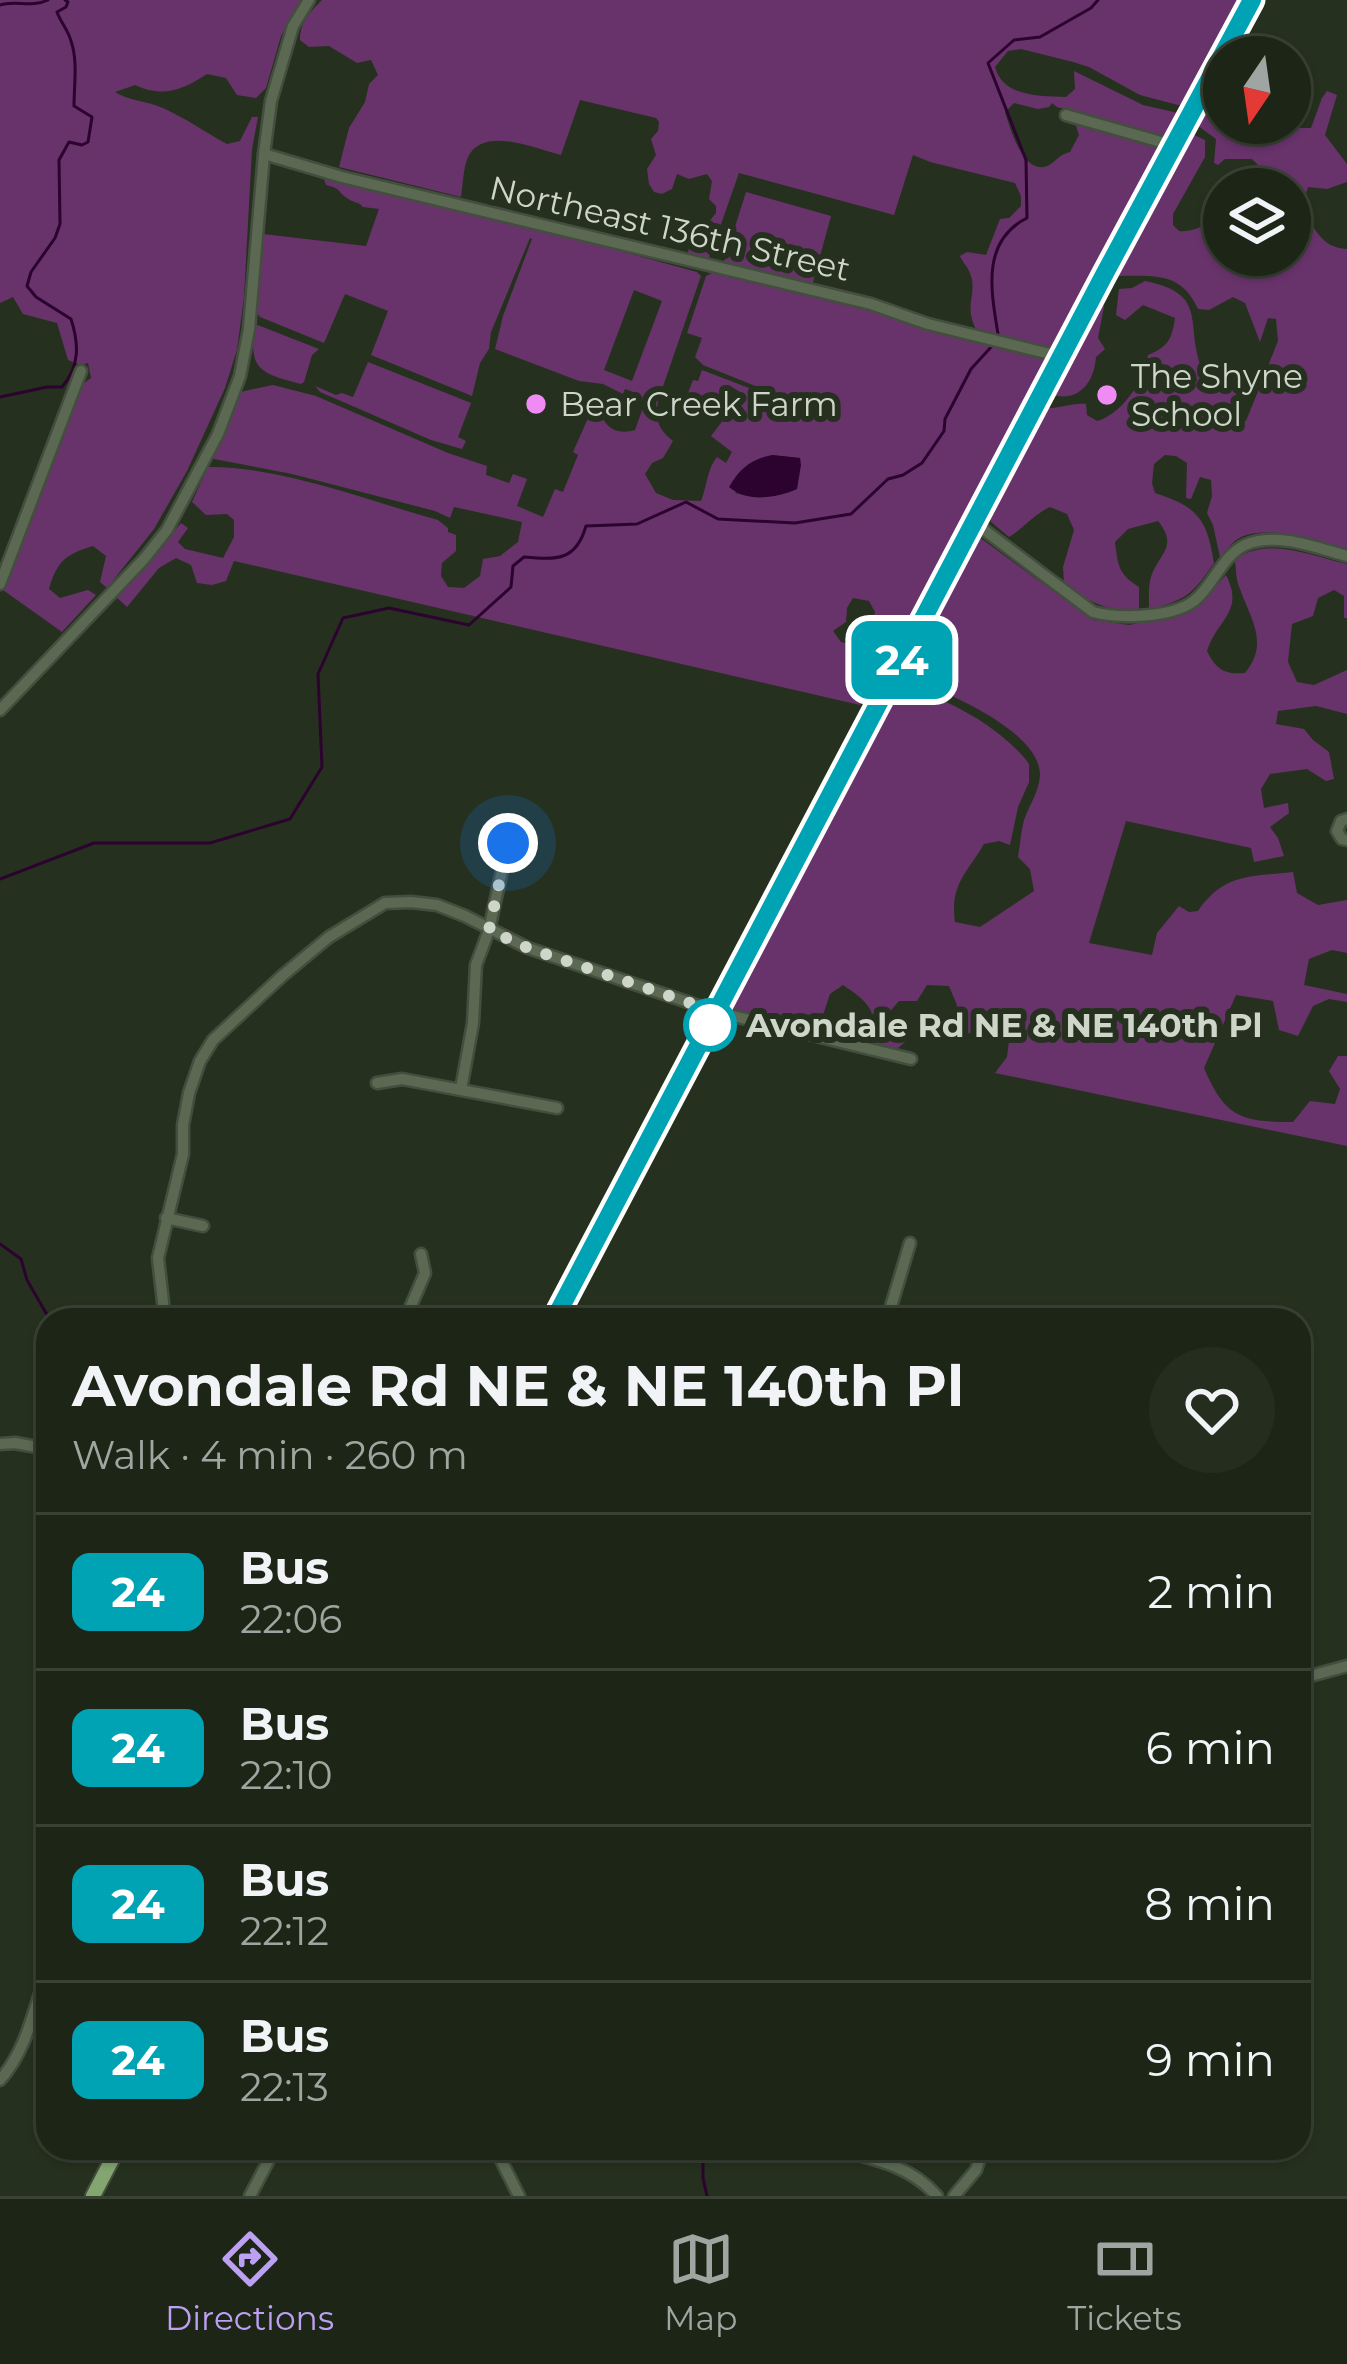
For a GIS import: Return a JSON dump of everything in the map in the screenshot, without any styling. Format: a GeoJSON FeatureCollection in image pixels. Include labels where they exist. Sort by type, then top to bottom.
{"type":"FeatureCollection","features":[{"type":"Feature","properties":{"kind":"main road"},"geometry":{"type":"LineString","coordinates":[[560,1308],[1252,0]]}},
{"type":"Feature","properties":{"kind":"main road"},"geometry":{"type":"LineString","coordinates":[[93,2196],[112,2160]]}},
{"type":"Feature","properties":{"kind":"street"},"geometry":{"type":"LineString","coordinates":[[0,710],[167,530],[218,434],[247,345],[264,154],[280,64],[293,26],[309,0]]}},
{"type":"Feature","properties":{"kind":"street"},"geometry":{"type":"LineString","coordinates":[[1066,115],[1175,146]]}},
{"type":"Feature","properties":{"kind":"street","name":"Northeast 136th Street"},"geometry":{"type":"LineString","coordinates":[[264,154],[342,177],[871,304],[928,324],[1062,357]]}},
{"type":"Feature","properties":{"kind":"street"},"geometry":{"type":"LineString","coordinates":[[0,584],[82,371]]}},
{"type":"Feature","properties":{"kind":"street"},"geometry":{"type":"LineString","coordinates":[[975,523],[1093,612],[1109,616],[1155,614],[1194,601],[1242,546],[1260,541],[1278,540],[1347,556]]}},
{"type":"Feature","properties":{"kind":"street"},"geometry":{"type":"LineString","coordinates":[[1347,819],[1337,831],[1347,840]]}},
{"type":"Feature","properties":{"kind":"street"},"geometry":{"type":"LineString","coordinates":[[460,1089],[473,1023],[476,965],[489,930],[508,843]]}},
{"type":"Feature","properties":{"kind":"street"},"geometry":{"type":"LineString","coordinates":[[164,1308],[158,1258],[183,1154],[189,1093],[200,1061],[213,1040],[244,1010],[329,937],[386,904],[411,902],[451,910],[528,948],[717,1012],[911,1059]]}},
{"type":"Feature","properties":{"kind":"street"},"geometry":{"type":"LineString","coordinates":[[377,1083],[402,1079],[557,1108]]}},
{"type":"Feature","properties":{"kind":"street"},"geometry":{"type":"LineString","coordinates":[[166,1218],[203,1226]]}},
{"type":"Feature","properties":{"kind":"street"},"geometry":{"type":"LineString","coordinates":[[891,1308],[910,1243]]}},
{"type":"Feature","properties":{"kind":"street"},"geometry":{"type":"LineString","coordinates":[[410,1308],[425,1274],[421,1254]]}},
{"type":"Feature","properties":{"kind":"street"},"geometry":{"type":"LineString","coordinates":[[0,1444],[36,1447]]}},
{"type":"Feature","properties":{"kind":"street"},"geometry":{"type":"LineString","coordinates":[[1311,1676],[1347,1666]]}},
{"type":"Feature","properties":{"kind":"street"},"geometry":{"type":"LineString","coordinates":[[0,2080],[25,2041],[36,2006]]}},
{"type":"Feature","properties":{"kind":"street"},"geometry":{"type":"LineString","coordinates":[[250,2196],[269,2160]]}},
{"type":"Feature","properties":{"kind":"street"},"geometry":{"type":"LineString","coordinates":[[501,2160],[519,2196]]}},
{"type":"Feature","properties":{"kind":"street"},"geometry":{"type":"LineString","coordinates":[[877,2160],[914,2175],[937,2196]]}},
{"type":"Feature","properties":{"kind":"street"},"geometry":{"type":"LineString","coordinates":[[954,2196],[979,2160]]}},
{"type":"Feature","properties":{"kind":"shaded area"},"geometry":{"type":"Polygon","coordinates":[[[0,0],[301,0],[281,36],[266,88],[256,98],[237,95],[226,78],[207,74],[172,90],[135,85],[115,92],[163,108],[227,144],[240,141],[252,117],[258,117],[244,297],[237,350],[225,388],[154,529],[107,588],[100,582],[106,556],[93,546],[69,556],[55,572],[49,589],[60,598],[88,590],[96,595],[62,632],[3,590],[80,386],[91,378],[88,363],[68,360],[57,323],[23,314],[13,297],[0,303],[0,0]]]}},
{"type":"Feature","properties":{"kind":"shaded area"},"geometry":{"type":"Polygon","coordinates":[[[322,0],[1238,0],[1220,36],[1203,36],[1203,69],[1185,104],[1140,95],[1089,67],[1021,49],[1008,51],[995,67],[1006,84],[1023,93],[1066,97],[1075,89],[1074,71],[1143,105],[1178,113],[1165,138],[1052,103],[1038,109],[1014,103],[1005,112],[1018,147],[1036,166],[1047,166],[1070,152],[1079,135],[1076,126],[1083,123],[1158,147],[1057,348],[1051,350],[977,331],[971,315],[972,283],[960,256],[967,252],[986,255],[1000,219],[1009,218],[1021,206],[1015,183],[913,155],[894,215],[739,173],[709,258],[687,257],[689,248],[703,243],[707,224],[716,213],[709,199],[712,181],[707,174],[689,179],[677,174],[672,189],[654,192],[647,169],[656,155],[651,139],[658,131],[656,118],[580,100],[561,155],[511,142],[486,142],[468,157],[461,197],[339,167],[349,128],[378,75],[371,60],[357,63],[329,46],[309,47],[300,40],[310,13],[322,0]]]}},
{"type":"Feature","properties":{"kind":"shaded area"},"geometry":{"type":"Polygon","coordinates":[[[1327,91],[1337,95],[1325,135],[1347,164],[1347,182],[1327,189],[1311,187],[1311,168],[1261,168],[1252,159],[1214,163],[1216,144],[1311,144],[1311,128],[1327,91]]]}},
{"type":"Feature","properties":{"kind":"shaded area"},"geometry":{"type":"Polygon","coordinates":[[[1192,134],[1203,139],[1205,157],[1173,214],[1173,225],[1179,231],[1203,226],[1203,276],[1311,276],[1311,224],[1325,241],[1347,249],[1347,549],[1265,532],[1241,537],[1220,557],[1207,513],[1211,480],[1200,477],[1191,499],[1186,498],[1187,463],[1165,455],[1154,464],[1155,493],[1198,517],[1214,563],[1187,595],[1149,609],[1151,577],[1167,537],[1158,521],[1128,529],[1115,542],[1116,550],[1123,573],[1139,587],[1139,610],[1108,607],[1064,583],[1063,567],[1074,530],[1067,514],[1050,507],[1009,537],[991,522],[989,513],[1045,408],[1086,404],[1087,415],[1097,421],[1106,417],[1131,395],[1148,355],[1168,341],[1175,318],[1143,305],[1125,320],[1116,315],[1119,289],[1145,281],[1179,294],[1191,313],[1202,369],[1247,375],[1236,419],[1246,421],[1278,341],[1276,319],[1268,318],[1260,342],[1245,303],[1233,297],[1209,310],[1198,309],[1174,282],[1154,276],[1116,276],[1192,134]]]}},
{"type":"Feature","properties":{"kind":"shaded area"},"geometry":{"type":"Polygon","coordinates":[[[323,176],[697,272],[701,276],[658,401],[659,424],[673,441],[645,474],[656,493],[673,500],[701,501],[717,457],[726,463],[732,452],[711,436],[743,394],[732,387],[715,411],[685,401],[702,370],[775,398],[778,395],[703,365],[695,357],[702,338],[687,333],[706,276],[712,273],[1047,360],[1049,364],[895,649],[882,650],[873,642],[875,612],[869,601],[853,598],[846,622],[833,631],[841,642],[866,648],[881,664],[860,705],[234,561],[226,581],[212,585],[197,583],[191,565],[176,558],[159,568],[127,607],[114,595],[181,523],[188,528],[178,542],[185,549],[223,558],[234,537],[234,520],[227,514],[206,515],[192,502],[208,467],[294,478],[438,520],[456,535],[456,551],[442,563],[441,576],[448,587],[464,588],[480,576],[483,559],[500,556],[518,542],[522,522],[454,507],[450,518],[292,474],[214,459],[211,456],[240,392],[273,385],[316,396],[487,466],[486,475],[509,483],[513,474],[527,479],[517,506],[543,517],[555,489],[563,492],[578,455],[573,452],[593,407],[599,405],[611,428],[635,430],[645,402],[639,394],[579,381],[495,349],[530,238],[491,332],[472,396],[371,355],[388,311],[345,294],[324,343],[260,317],[263,234],[366,246],[379,209],[363,207],[326,185],[323,176]],[[634,290],[604,370],[632,381],[662,301],[634,290]],[[772,455],[735,493],[766,496],[797,488],[800,458],[772,455]]]}},
{"type":"Feature","properties":{"kind":"shaded area"},"geometry":{"type":"Polygon","coordinates":[[[746,192],[831,216],[812,286],[723,265],[746,192]]]}},
{"type":"Feature","properties":{"kind":"shaded area"},"geometry":{"type":"Polygon","coordinates":[[[1102,302],[1098,338],[1105,349],[1096,357],[1092,375],[1077,393],[1052,395],[1102,302]]]}},
{"type":"Feature","properties":{"kind":"shaded area"},"geometry":{"type":"Polygon","coordinates":[[[255,324],[319,349],[312,355],[304,382],[275,376],[260,367],[253,351],[255,324]]]}},
{"type":"Feature","properties":{"kind":"shaded area"},"geometry":{"type":"Polygon","coordinates":[[[368,362],[471,403],[458,437],[466,441],[462,449],[431,440],[315,386],[353,397],[368,362]]]}},
{"type":"Feature","properties":{"kind":"shaded area"},"geometry":{"type":"Polygon","coordinates":[[[772,455],[800,458],[797,489],[762,497],[729,487],[747,465],[772,455]]]}},
{"type":"Feature","properties":{"kind":"shaded area"},"geometry":{"type":"Polygon","coordinates":[[[979,537],[1093,620],[1129,625],[1195,609],[1226,575],[1231,607],[1207,651],[1217,666],[1231,673],[1245,673],[1257,641],[1235,560],[1275,548],[1347,564],[1347,618],[1344,596],[1334,590],[1318,598],[1313,616],[1292,624],[1288,662],[1297,682],[1314,685],[1347,670],[1347,714],[1316,706],[1278,711],[1276,724],[1304,729],[1329,752],[1334,779],[1326,781],[1307,769],[1270,774],[1261,789],[1264,808],[1288,803],[1289,813],[1270,827],[1284,856],[1254,862],[1251,848],[1126,821],[1089,943],[1152,955],[1157,933],[1179,906],[1198,911],[1228,883],[1251,877],[1293,872],[1297,893],[1318,905],[1347,900],[1347,953],[1332,950],[1309,959],[1304,985],[1347,994],[1347,1002],[1329,999],[1313,1006],[1298,1036],[1279,1030],[1273,1001],[1236,995],[1204,1068],[1219,1097],[1236,1113],[1293,1122],[1310,1101],[1335,1104],[1340,1089],[1329,1071],[1338,1056],[1347,1056],[1347,1146],[995,1073],[1007,1057],[1009,1041],[999,1032],[976,1030],[954,1040],[951,1028],[957,1005],[949,986],[927,985],[917,1001],[899,1001],[885,1017],[886,1027],[901,1032],[906,1041],[897,1049],[876,1044],[870,1009],[843,985],[830,994],[818,1030],[730,1009],[727,1004],[897,691],[931,696],[969,714],[1005,739],[1029,764],[1029,782],[1010,845],[984,844],[957,889],[955,922],[980,927],[1034,891],[1030,869],[1018,857],[1024,820],[1039,782],[1036,759],[1009,729],[911,679],[906,669],[979,537]]]}},
{"type":"Feature","properties":{"kind":"waterway"},"geometry":{"type":"LineString","coordinates":[[0,5],[48,0]]}},
{"type":"Feature","properties":{"kind":"waterway"},"geometry":{"type":"LineString","coordinates":[[0,397],[62,387],[76,354],[71,319],[27,286],[60,224],[59,160],[69,142],[88,142],[92,117],[74,106],[73,49],[57,12],[66,7],[65,0]]}},
{"type":"Feature","properties":{"kind":"waterway"},"geometry":{"type":"LineString","coordinates":[[996,338],[993,268],[1002,240],[1027,218],[1026,160],[988,63],[1014,40],[1040,37],[1098,0]]}},
{"type":"Feature","properties":{"kind":"waterway"},"geometry":{"type":"LineString","coordinates":[[0,879],[94,843],[210,843],[290,819],[322,767],[318,674],[343,618],[389,608],[469,625],[511,587],[513,566],[524,557],[564,556],[577,546],[586,526],[637,524],[686,502],[718,519],[795,523],[851,514],[888,479],[922,463],[944,431],[945,419],[971,369],[992,346]]}},
{"type":"Feature","properties":{"kind":"waterway"},"geometry":{"type":"LineString","coordinates":[[0,1244],[21,1259],[43,1308]]}},
{"type":"Feature","properties":{"kind":"waterway"},"geometry":{"type":"LineString","coordinates":[[703,2160],[707,2196]]}},
{"type":"Feature","properties":{"kind":"bus line","name":"24"},"geometry":{"type":"LineString","coordinates":[[560,1308],[1252,0]]}},
{"type":"Feature","properties":{"kind":"place","name":"The Shyne School"},"geometry":{"type":"Point","coordinates":[1107,395]}},
{"type":"Feature","properties":{"kind":"place","name":"Bear Creek Farm"},"geometry":{"type":"Point","coordinates":[536,404]}},
{"type":"Feature","properties":{"kind":"place","name":"Avondale Rd NE & NE 140th Pl"},"geometry":{"type":"Point","coordinates":[710,1025]}},
{"type":"Feature","properties":{"kind":"route"},"geometry":{"type":"LineString","coordinates":[[508,843],[489,930],[528,948],[717,1012],[710,1025]]}}]}
